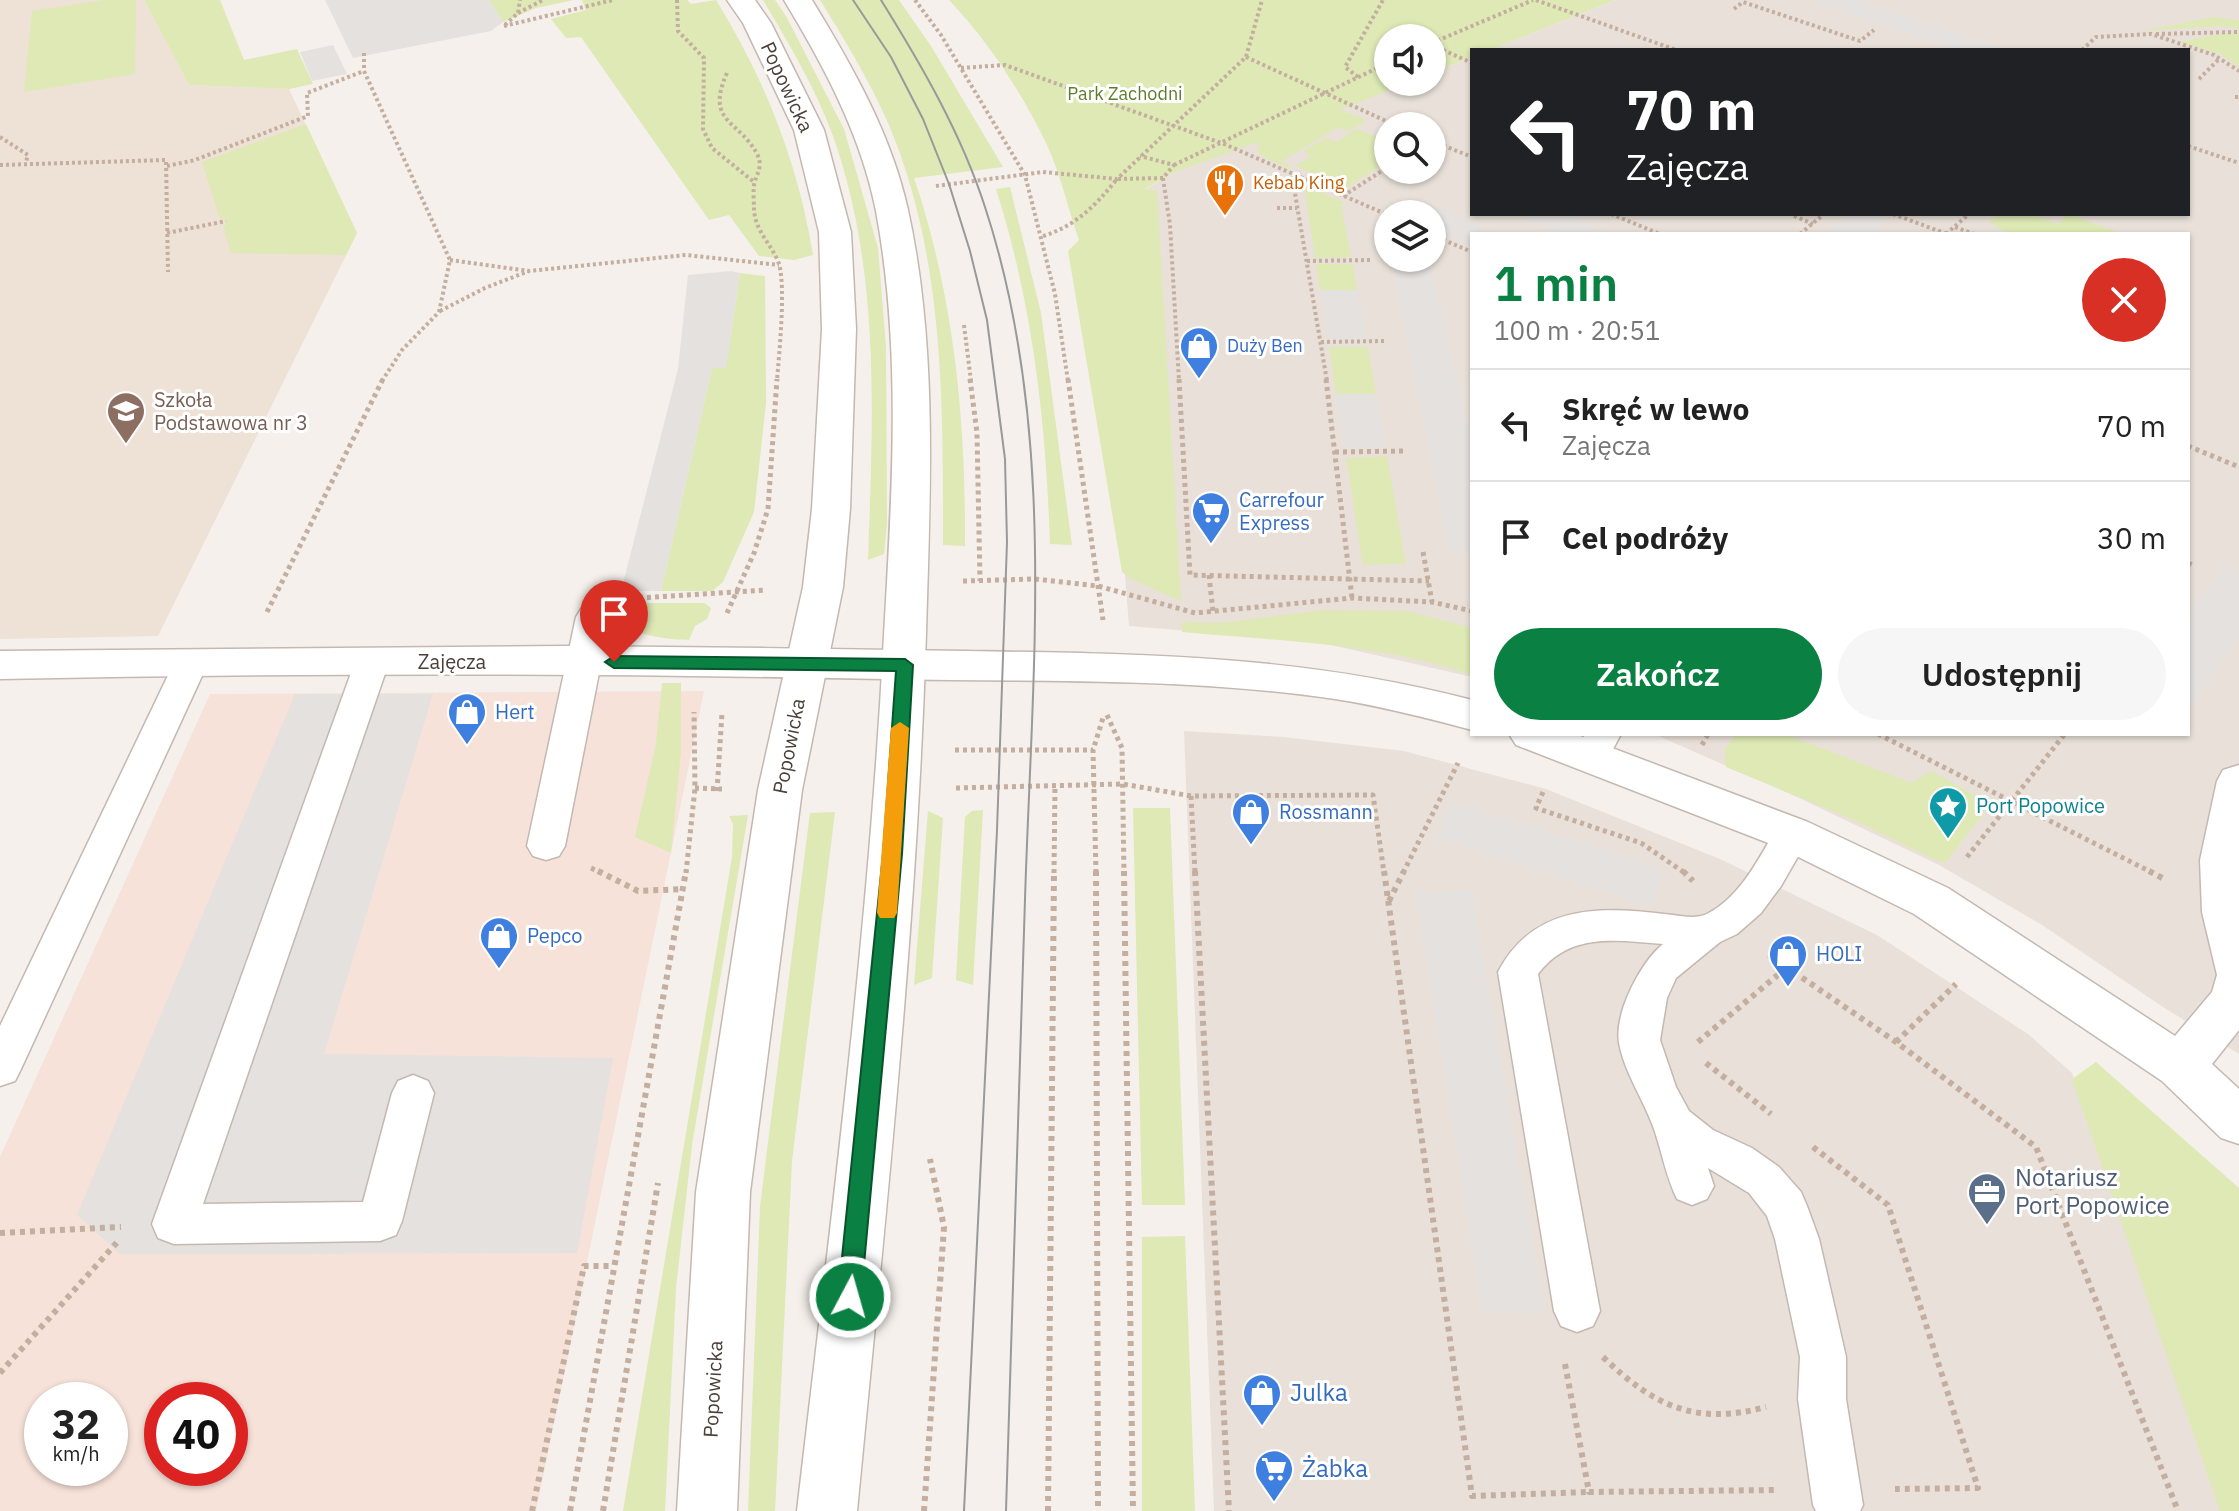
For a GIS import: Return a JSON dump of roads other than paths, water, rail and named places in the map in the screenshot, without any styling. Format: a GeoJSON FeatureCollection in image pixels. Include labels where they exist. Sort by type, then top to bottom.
{"type":"FeatureCollection","features":[{"type":"Feature","properties":{"kind":"street","name":"Popowicka"},"geometry":{"type":"LineString","coordinates":[[707,1511],[723,1192],[780,790],[823,587],[831,509],[839,329],[835,232],[809,130],[781,67],[741,0]]}},
{"type":"Feature","properties":{"kind":"street"},"geometry":{"type":"LineString","coordinates":[[798,0],[867,127],[882,168],[899,249],[910,349],[911,488],[905,665],[893,854],[827,1511]]}},
{"type":"Feature","properties":{"kind":"street","name":"Zajęcza"},"geometry":{"type":"LineString","coordinates":[[0,665],[805,662],[1107,668],[1311,682],[1370,692],[1468,734]]}},
{"type":"Feature","properties":{"kind":"street"},"geometry":{"type":"LineString","coordinates":[[1542,736],[1597,746],[1931,901],[2180,1066],[2239,1122]]}},
{"type":"Feature","properties":{"kind":"street"},"geometry":{"type":"LineString","coordinates":[[2239,781],[2223,860],[2226,912],[2239,970]]}},
{"type":"Feature","properties":{"kind":"street"},"geometry":{"type":"LineString","coordinates":[[2180,1066],[2234,1000],[2239,981]]}},
{"type":"Feature","properties":{"kind":"lane"},"geometry":{"type":"LineString","coordinates":[[546,846],[593,617]]}},
{"type":"Feature","properties":{"kind":"lane"},"geometry":{"type":"LineString","coordinates":[[372,662],[174,1224],[380,1221],[413,1093]]}},
{"type":"Feature","properties":{"kind":"lane"},"geometry":{"type":"LineString","coordinates":[[0,1069],[191,663]]}},
{"type":"Feature","properties":{"kind":"lane"},"geometry":{"type":"LineString","coordinates":[[1692,1186],[1674,1124],[1656,1091],[1639,1040],[1647,998],[1661,968],[1747,904],[1792,834]]}},
{"type":"Feature","properties":{"kind":"lane"},"geometry":{"type":"LineString","coordinates":[[1577,1311],[1518,972],[1528,954],[1544,939],[1561,931],[1584,927],[1717,926]]}},
{"type":"Feature","properties":{"kind":"lane"},"geometry":{"type":"LineString","coordinates":[[1674,1124],[1698,1143],[1737,1161],[1764,1180],[1785,1206],[1797,1239],[1823,1357],[1822,1399],[1838,1505]]}},
{"type":"Feature","properties":{"kind":"tram line"},"geometry":{"type":"LineString","coordinates":[[853,0],[891,57],[923,119],[949,184],[987,320],[1005,459],[1007,542],[997,830],[964,1511]]}},
{"type":"Feature","properties":{"kind":"tram line"},"geometry":{"type":"LineString","coordinates":[[881,0],[939,100],[985,207],[1008,291],[1023,377],[1032,463],[1035,638],[1006,1511]]}},
{"type":"Feature","properties":{"kind":"place","name":"Kebab King"},"geometry":{"type":"Point","coordinates":[1225,217]}},
{"type":"Feature","properties":{"kind":"place","name":"Duży Ben"},"geometry":{"type":"Point","coordinates":[1199,380]}},
{"type":"Feature","properties":{"kind":"place","name":"Szkoła Podstawowa nr 3"},"geometry":{"type":"Point","coordinates":[126,445]}},
{"type":"Feature","properties":{"kind":"place","name":"Carrefour Express"},"geometry":{"type":"Point","coordinates":[1211,545]}},
{"type":"Feature","properties":{"kind":"place","name":"Hert"},"geometry":{"type":"Point","coordinates":[467,746]}},
{"type":"Feature","properties":{"kind":"place","name":"Port Popowice"},"geometry":{"type":"Point","coordinates":[1948,840]}},
{"type":"Feature","properties":{"kind":"place","name":"Rossmann"},"geometry":{"type":"Point","coordinates":[1251,846]}},
{"type":"Feature","properties":{"kind":"place","name":"Pepco"},"geometry":{"type":"Point","coordinates":[499,970]}},
{"type":"Feature","properties":{"kind":"place","name":"HOLI"},"geometry":{"type":"Point","coordinates":[1788,988]}},
{"type":"Feature","properties":{"kind":"place","name":"Notariusz Port Popowice"},"geometry":{"type":"Point","coordinates":[1987,1226]}},
{"type":"Feature","properties":{"kind":"place","name":"Julka"},"geometry":{"type":"Point","coordinates":[1262,1427]}},
{"type":"Feature","properties":{"kind":"place","name":"Żabka"},"geometry":{"type":"Point","coordinates":[1274,1503]}},
{"type":"Feature","properties":{"kind":"park label","name":"Park Zachodni"},"geometry":{"type":"Point","coordinates":[1125,94]}}]}
